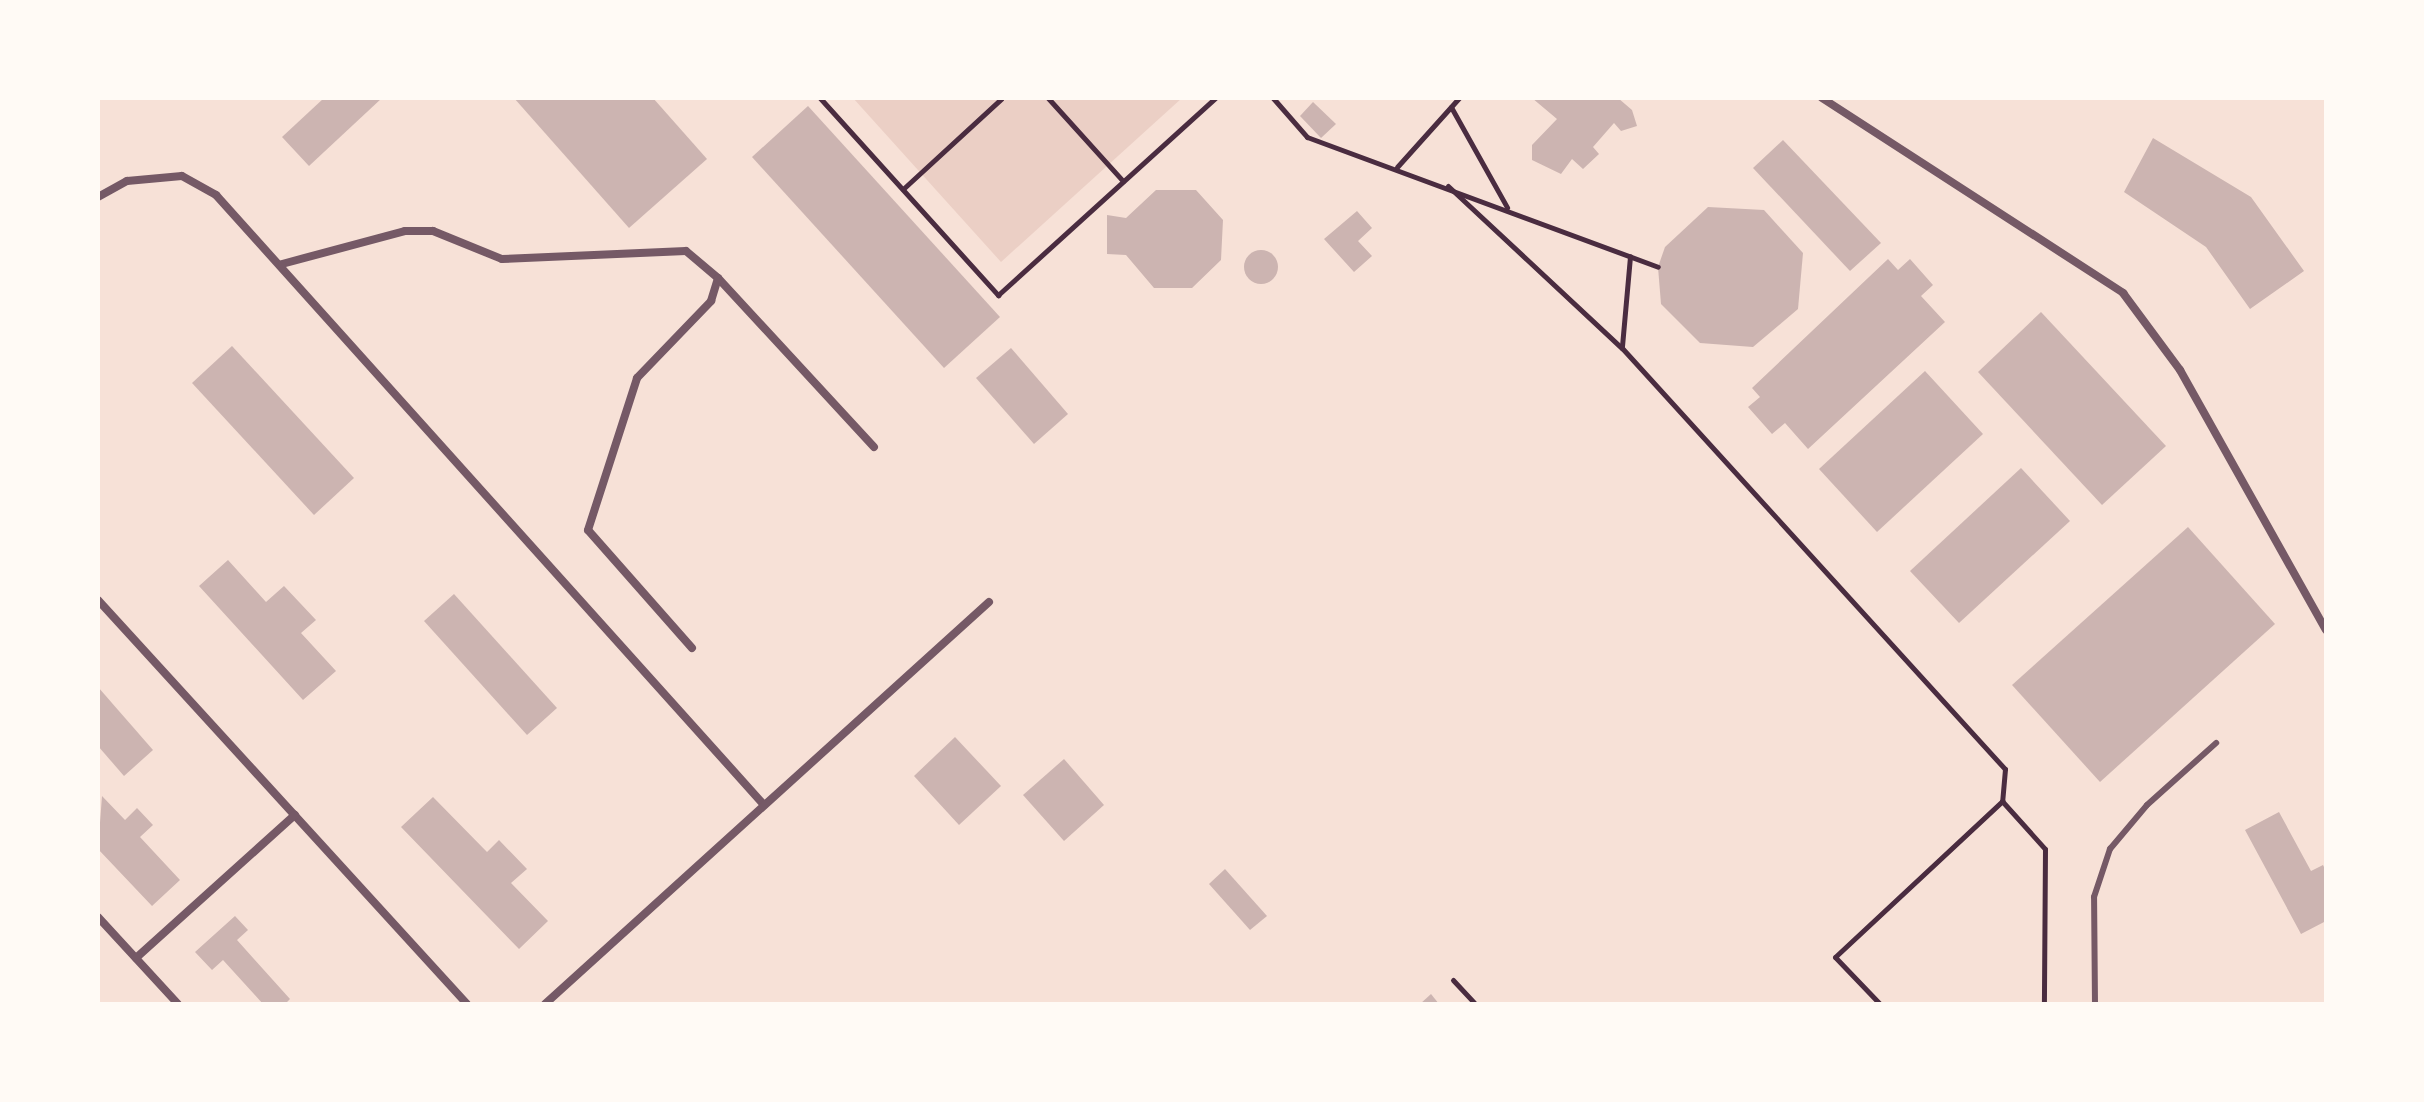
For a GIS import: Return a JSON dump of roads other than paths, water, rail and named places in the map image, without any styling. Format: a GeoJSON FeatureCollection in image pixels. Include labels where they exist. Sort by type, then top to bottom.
{"type":"FeatureCollection","features":[{"type":"Feature","properties":{"kind":"street"},"geometry":{"type":"LineString","coordinates":[[1822,98],[2123,293],[2180,370],[2326,630]]}},
{"type":"Feature","properties":{"kind":"street"},"geometry":{"type":"LineString","coordinates":[[98,197],[127,181],[182,176],[216,195],[282,264],[764,805]]}},
{"type":"Feature","properties":{"kind":"street"},"geometry":{"type":"LineString","coordinates":[[282,264],[405,231],[433,231],[502,259],[686,251],[718,278],[874,447]]}},
{"type":"Feature","properties":{"kind":"street"},"geometry":{"type":"LineString","coordinates":[[692,648],[588,530],[637,378],[711,301],[718,278]]}},
{"type":"Feature","properties":{"kind":"street"},"geometry":{"type":"LineString","coordinates":[[98,600],[467,1004]]}},
{"type":"Feature","properties":{"kind":"street"},"geometry":{"type":"LineString","coordinates":[[545,1004],[989,602]]}},
{"type":"Feature","properties":{"kind":"street"},"geometry":{"type":"LineString","coordinates":[[136,958],[295,815]]}},
{"type":"Feature","properties":{"kind":"street"},"geometry":{"type":"LineString","coordinates":[[98,917],[178,1004]]}},
{"type":"Feature","properties":{"kind":"lane"},"geometry":{"type":"LineString","coordinates":[[2095,1004],[2094,897],[2110,849],[2147,805],[2216,743]]}}]}
